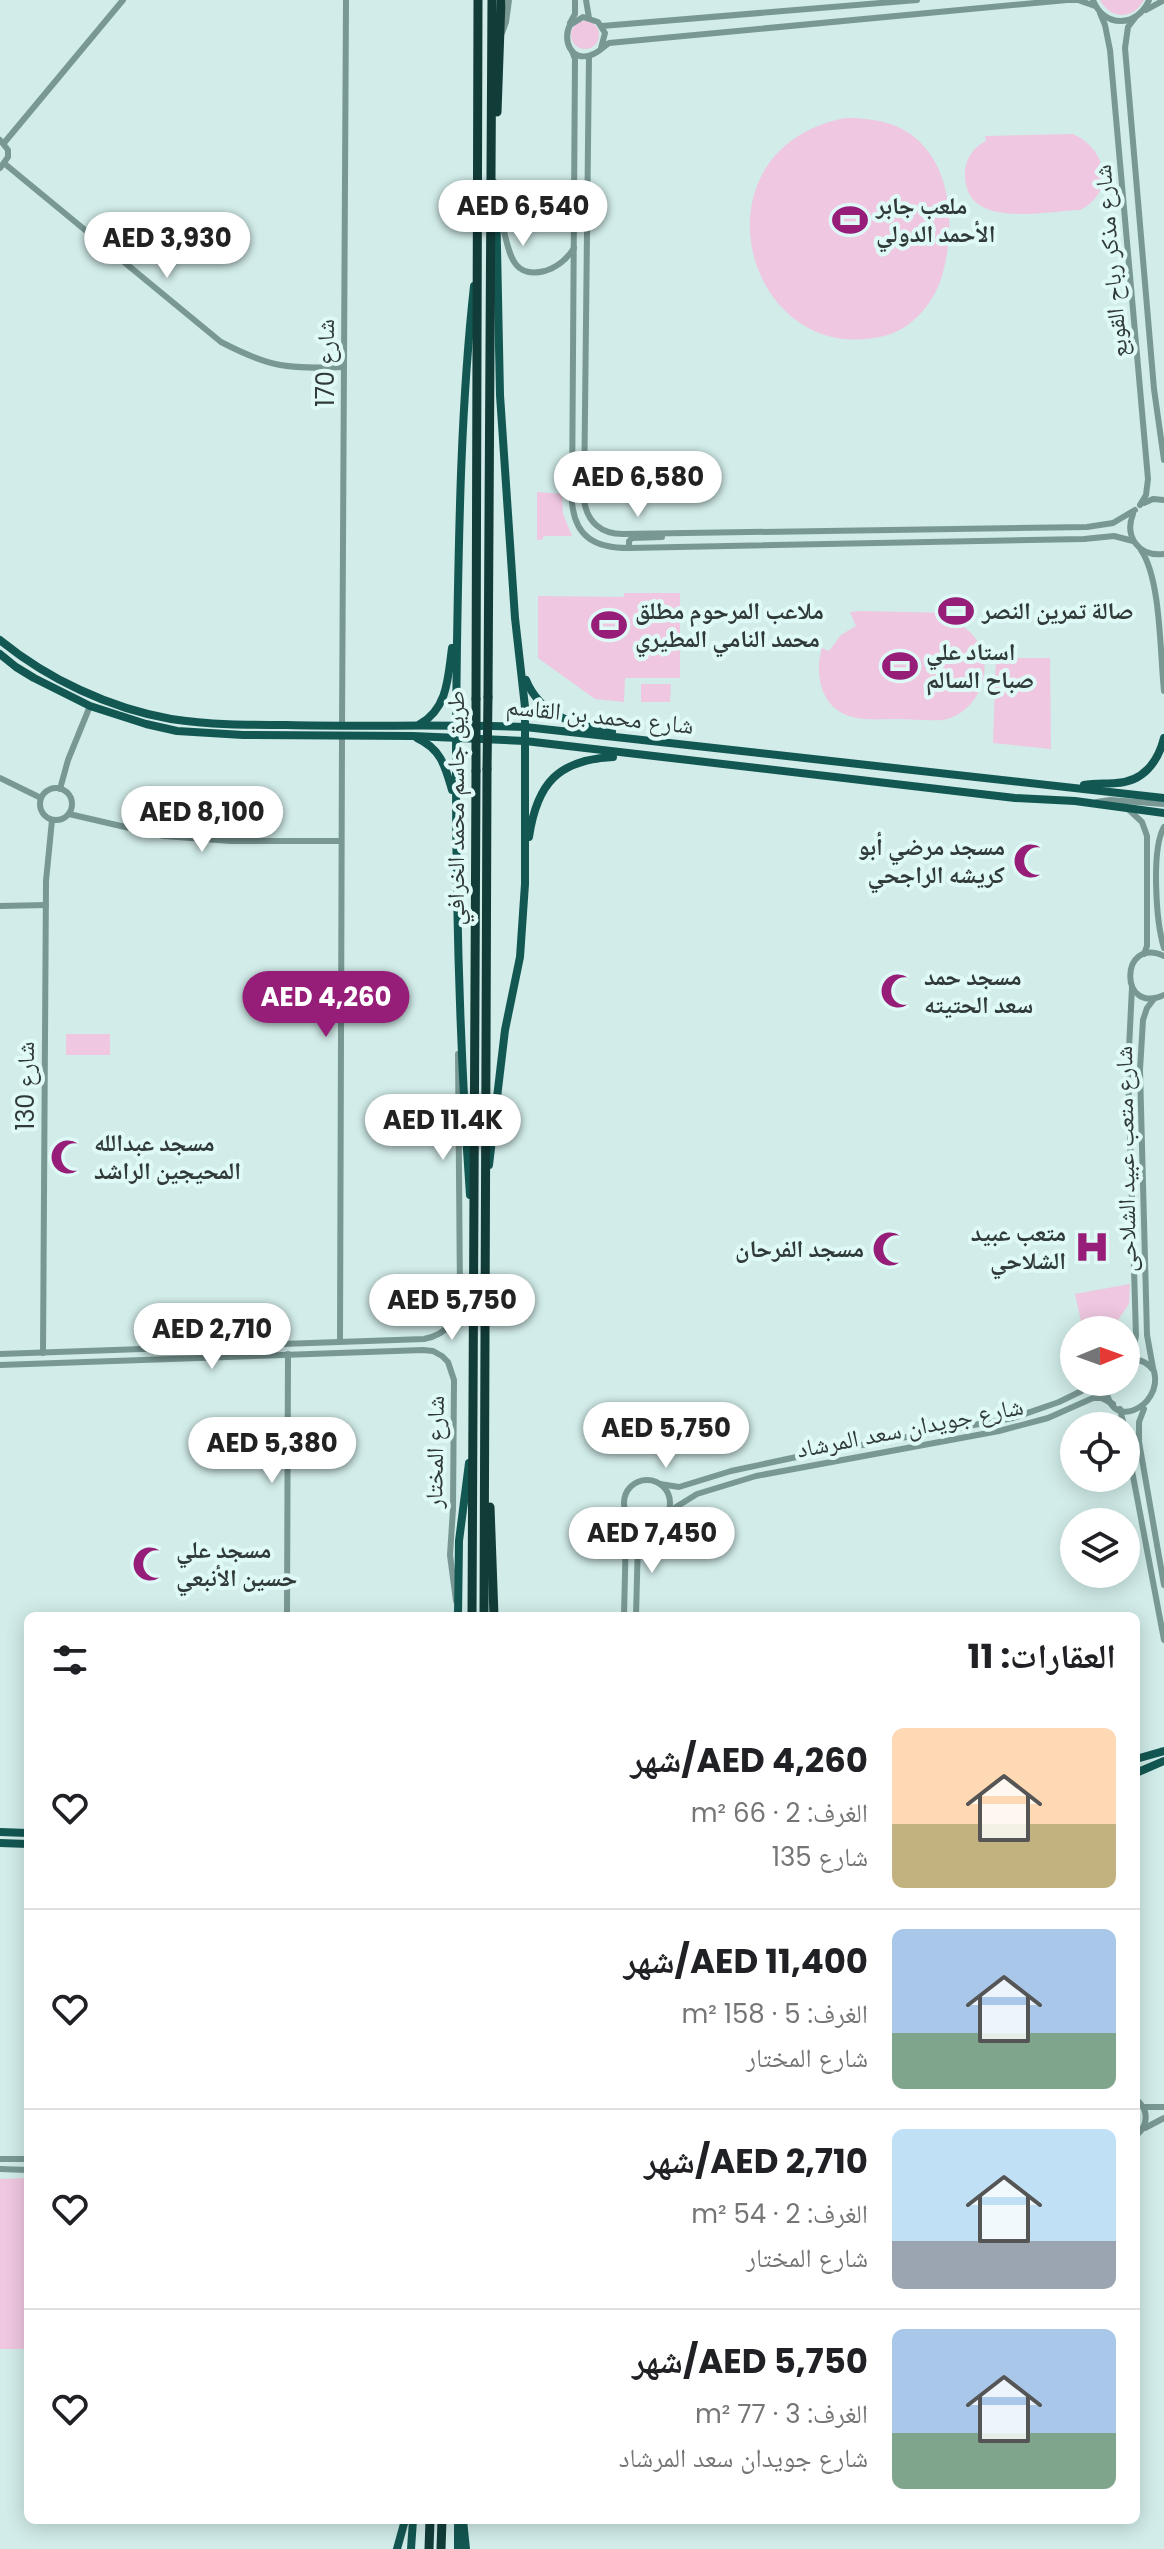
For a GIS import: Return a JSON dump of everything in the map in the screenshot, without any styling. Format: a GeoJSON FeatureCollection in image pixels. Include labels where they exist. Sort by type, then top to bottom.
{"type":"FeatureCollection","features":[{"type":"Feature","properties":{"kind":"highway","name":"طريق جاسم محمد الخرافي"},"geometry":{"type":"LineString","coordinates":[[472,1612],[478,241],[475,0]]}},
{"type":"Feature","properties":{"kind":"highway","name":"طريق جاسم محمد الخرافي"},"geometry":{"type":"LineString","coordinates":[[484,1612],[492,0]]}},
{"type":"Feature","properties":{"kind":"highway"},"geometry":{"type":"LineString","coordinates":[[492,147],[499,96],[501,0]]}},
{"type":"Feature","properties":{"kind":"highway"},"geometry":{"type":"LineString","coordinates":[[484,1420],[494,1612]]}},
{"type":"Feature","properties":{"kind":"highway"},"geometry":{"type":"LineString","coordinates":[[429,2549],[430,2524]]}},
{"type":"Feature","properties":{"kind":"highway"},"geometry":{"type":"LineString","coordinates":[[441,2549],[442,2524]]}},
{"type":"Feature","properties":{"kind":"main road"},"geometry":{"type":"LineString","coordinates":[[486,1194],[505,1030],[521,948],[525,865],[524,695],[519,663],[498,359],[496,211],[492,175]]}},
{"type":"Feature","properties":{"kind":"main road"},"geometry":{"type":"LineString","coordinates":[[473,1238],[463,1096],[456,912],[455,737],[462,443],[478,241]]}},
{"type":"Feature","properties":{"kind":"main road"},"geometry":{"type":"LineString","coordinates":[[418,725],[430,718],[445,695],[457,612]]}},
{"type":"Feature","properties":{"kind":"main road","name":"شارع محمد بن القاسم"},"geometry":{"type":"LineString","coordinates":[[0,640],[22,658],[93,696],[143,712],[204,723],[525,741],[1164,813]]}},
{"type":"Feature","properties":{"kind":"main road","name":"شارع محمد بن القاسم"},"geometry":{"type":"LineString","coordinates":[[0,654],[25,672],[90,706],[177,731],[243,735],[418,725],[525,727],[1076,788],[1164,801]]}},
{"type":"Feature","properties":{"kind":"main road"},"geometry":{"type":"LineString","coordinates":[[519,663],[532,692],[558,716],[644,741]]}},
{"type":"Feature","properties":{"kind":"main road"},"geometry":{"type":"LineString","coordinates":[[413,736],[435,748],[442,759],[455,800]]}},
{"type":"Feature","properties":{"kind":"main road"},"geometry":{"type":"LineString","coordinates":[[1076,788],[1124,782],[1141,775],[1154,762],[1164,738]]}},
{"type":"Feature","properties":{"kind":"main road"},"geometry":{"type":"LineString","coordinates":[[525,865],[536,805],[557,774],[585,759],[629,754]]}},
{"type":"Feature","properties":{"kind":"main road"},"geometry":{"type":"LineString","coordinates":[[458,1612],[459,1541],[473,1434]]}},
{"type":"Feature","properties":{"kind":"main road"},"geometry":{"type":"LineString","coordinates":[[1140,1758],[1164,1751]]}},
{"type":"Feature","properties":{"kind":"main road"},"geometry":{"type":"LineString","coordinates":[[1140,1771],[1164,1761]]}},
{"type":"Feature","properties":{"kind":"main road"},"geometry":{"type":"LineString","coordinates":[[0,1832],[24,1833]]}},
{"type":"Feature","properties":{"kind":"main road"},"geometry":{"type":"LineString","coordinates":[[0,1843],[24,1844]]}},
{"type":"Feature","properties":{"kind":"main road"},"geometry":{"type":"LineString","coordinates":[[397,2549],[404,2524]]}},
{"type":"Feature","properties":{"kind":"main road"},"geometry":{"type":"LineString","coordinates":[[411,2549],[413,2524]]}},
{"type":"Feature","properties":{"kind":"main road"},"geometry":{"type":"LineString","coordinates":[[458,2549],[461,2524]]}},
{"type":"Feature","properties":{"kind":"main road"},"geometry":{"type":"LineString","coordinates":[[462,2524],[466,2549]]}},
{"type":"Feature","properties":{"kind":"street"},"geometry":{"type":"LineString","coordinates":[[123,0],[2,142],[8,150],[8,157],[2,166],[221,342],[251,358],[281,367],[344,367]]}},
{"type":"Feature","properties":{"kind":"street","name":"شارع 170"},"geometry":{"type":"LineString","coordinates":[[340,1341],[346,0]]}},
{"type":"Feature","properties":{"kind":"street"},"geometry":{"type":"LineString","coordinates":[[500,36],[506,22],[509,0]]}},
{"type":"Feature","properties":{"kind":"street"},"geometry":{"type":"LineString","coordinates":[[586,0],[589,18]]}},
{"type":"Feature","properties":{"kind":"street"},"geometry":{"type":"LineString","coordinates":[[570,25],[578,19],[589,18],[602,26],[917,0]]}},
{"type":"Feature","properties":{"kind":"street"},"geometry":{"type":"LineString","coordinates":[[572,51],[577,55],[589,56],[615,43],[1067,0],[1096,6],[1106,18],[1121,22],[1135,18],[1164,0]]}},
{"type":"Feature","properties":{"kind":"street"},"geometry":{"type":"LineString","coordinates":[[1143,11],[1149,0]]}},
{"type":"Feature","properties":{"kind":"street"},"geometry":{"type":"LineString","coordinates":[[574,1],[575,14],[566,41],[575,59],[572,502],[574,518],[582,532],[595,543],[610,548],[1092,539],[1114,536],[1133,541],[1148,562],[1154,581],[1164,691]]}},
{"type":"Feature","properties":{"kind":"street","name":"شارع مذكر رباح القوبع"},"geometry":{"type":"LineString","coordinates":[[1096,6],[1105,25],[1110,50],[1148,479],[1146,495],[1130,525],[1133,541]]}},
{"type":"Feature","properties":{"kind":"street","name":"شارع مذكر رباح القوبع"},"geometry":{"type":"LineString","coordinates":[[1135,18],[1128,27],[1125,48],[1154,389],[1164,460]]}},
{"type":"Feature","properties":{"kind":"street"},"geometry":{"type":"LineString","coordinates":[[601,48],[605,41],[602,26]]}},
{"type":"Feature","properties":{"kind":"street"},"geometry":{"type":"LineString","coordinates":[[589,56],[584,500],[589,518],[602,530],[614,534],[1096,527],[1121,520],[1153,499],[1164,500]]}},
{"type":"Feature","properties":{"kind":"street"},"geometry":{"type":"LineString","coordinates":[[496,211],[504,226],[511,258],[527,271],[540,272],[554,268],[574,248]]}},
{"type":"Feature","properties":{"kind":"street"},"geometry":{"type":"LineString","coordinates":[[574,323],[586,317]]}},
{"type":"Feature","properties":{"kind":"street"},"geometry":{"type":"LineString","coordinates":[[574,323],[586,330]]}},
{"type":"Feature","properties":{"kind":"street"},"geometry":{"type":"LineString","coordinates":[[842,531],[842,544]]}},
{"type":"Feature","properties":{"kind":"street"},"geometry":{"type":"LineString","coordinates":[[629,548],[632,538],[676,537],[685,533]]}},
{"type":"Feature","properties":{"kind":"street"},"geometry":{"type":"LineString","coordinates":[[1141,550],[1155,555],[1164,554]]}},
{"type":"Feature","properties":{"kind":"street"},"geometry":{"type":"LineString","coordinates":[[60,789],[90,706]]}},
{"type":"Feature","properties":{"kind":"street"},"geometry":{"type":"LineString","coordinates":[[0,778],[41,798]]}},
{"type":"Feature","properties":{"kind":"street"},"geometry":{"type":"LineString","coordinates":[[60,789],[70,796],[69,814],[61,820],[52,820],[42,811],[41,798],[49,790],[60,789]]}},
{"type":"Feature","properties":{"kind":"street"},"geometry":{"type":"LineString","coordinates":[[1094,804],[1106,799],[1164,801]]}},
{"type":"Feature","properties":{"kind":"street"},"geometry":{"type":"LineString","coordinates":[[1128,809],[1142,822],[1147,836],[1147,946],[1144,954],[1164,956]]}},
{"type":"Feature","properties":{"kind":"street"},"geometry":{"type":"LineString","coordinates":[[69,814],[164,836],[231,841],[341,841]]}},
{"type":"Feature","properties":{"kind":"street","name":"شارع 130"},"geometry":{"type":"LineString","coordinates":[[43,1353],[46,905],[52,820]]}},
{"type":"Feature","properties":{"kind":"street"},"geometry":{"type":"LineString","coordinates":[[1164,827],[1159,836],[1158,913],[1164,948]]}},
{"type":"Feature","properties":{"kind":"street"},"geometry":{"type":"LineString","coordinates":[[1147,836],[1153,832],[1159,836]]}},
{"type":"Feature","properties":{"kind":"street"},"geometry":{"type":"LineString","coordinates":[[0,906],[46,905]]}},
{"type":"Feature","properties":{"kind":"street","name":"شارع متعب عبيد الشلاحى"},"geometry":{"type":"LineString","coordinates":[[1135,1316],[1128,1056],[1132,987],[1130,969],[1133,962],[1144,954]]}},
{"type":"Feature","properties":{"kind":"street"},"geometry":{"type":"LineString","coordinates":[[0,1354],[432,1338],[441,1334],[452,1324],[460,1295],[457,1108],[460,987]]}},
{"type":"Feature","properties":{"kind":"street"},"geometry":{"type":"LineString","coordinates":[[1132,987],[1141,996],[1154,999],[1164,995]]}},
{"type":"Feature","properties":{"kind":"street","name":"شارع متعب عبيد الشلاحى"},"geometry":{"type":"LineString","coordinates":[[1154,999],[1143,1020],[1140,1070],[1147,1335],[1155,1372]]}},
{"type":"Feature","properties":{"kind":"street"},"geometry":{"type":"LineString","coordinates":[[0,1365],[433,1351],[438,1344],[432,1338]]}},
{"type":"Feature","properties":{"kind":"street"},"geometry":{"type":"LineString","coordinates":[[195,1347],[190,1353],[195,1357]]}},
{"type":"Feature","properties":{"kind":"street"},"geometry":{"type":"LineString","coordinates":[[178,1348],[183,1353],[178,1358]]}},
{"type":"Feature","properties":{"kind":"street","name":"شارع المختار"},"geometry":{"type":"LineString","coordinates":[[433,1351],[448,1362],[454,1380],[450,1555],[458,1612]]}},
{"type":"Feature","properties":{"kind":"street"},"geometry":{"type":"LineString","coordinates":[[287,1612],[288,1354]]}},
{"type":"Feature","properties":{"kind":"street"},"geometry":{"type":"LineString","coordinates":[[1140,1361],[1164,1379]]}},
{"type":"Feature","properties":{"kind":"street"},"geometry":{"type":"LineString","coordinates":[[1140,1420],[1159,1391],[1155,1372]]}},
{"type":"Feature","properties":{"kind":"street","name":"شارع جويدان سعد المرشاد"},"geometry":{"type":"LineString","coordinates":[[660,1484],[679,1487],[731,1471],[806,1455],[1013,1418],[1072,1396]]}},
{"type":"Feature","properties":{"kind":"street"},"geometry":{"type":"LineString","coordinates":[[1108,1396],[1120,1409],[1136,1412],[1159,1400]]}},
{"type":"Feature","properties":{"kind":"street","name":"شارع جويدان سعد المرشاد"},"geometry":{"type":"LineString","coordinates":[[668,1512],[697,1494],[756,1476],[999,1431],[1048,1418],[1093,1398],[1102,1398],[1113,1404]]}},
{"type":"Feature","properties":{"kind":"street"},"geometry":{"type":"LineString","coordinates":[[1140,1448],[1164,1585]]}},
{"type":"Feature","properties":{"kind":"street"},"geometry":{"type":"LineString","coordinates":[[624,1612],[625,1494],[634,1483],[647,1479],[660,1484],[669,1497],[668,1512],[638,1541],[636,1612]]}},
{"type":"Feature","properties":{"kind":"street"},"geometry":{"type":"LineString","coordinates":[[1136,1492],[1164,1640]]}},
{"type":"Feature","properties":{"kind":"street"},"geometry":{"type":"LineString","coordinates":[[623,1507],[634,1523],[653,1526]]}},
{"type":"Feature","properties":{"kind":"street"},"geometry":{"type":"LineString","coordinates":[[1140,2103],[1146,2119],[1142,2130]]}},
{"type":"Feature","properties":{"kind":"street"},"geometry":{"type":"LineString","coordinates":[[1144,2107],[1164,2107]]}},
{"type":"Feature","properties":{"kind":"street"},"geometry":{"type":"LineString","coordinates":[[1142,2130],[1164,2118]]}},
{"type":"Feature","properties":{"kind":"street"},"geometry":{"type":"LineString","coordinates":[[0,2159],[24,2159]]}},
{"type":"Feature","properties":{"kind":"street"},"geometry":{"type":"LineString","coordinates":[[0,2169],[24,2170]]}},
{"type":"Feature","properties":{"kind":"shaded area"},"geometry":{"type":"Polygon","coordinates":[[[1100,0],[1144,0],[1134,11],[1122,15],[1110,11],[1100,0]]]}},
{"type":"Feature","properties":{"kind":"shaded area"},"geometry":{"type":"Polygon","coordinates":[[[585,21],[595,25],[599,35],[595,45],[585,49],[575,45],[571,35],[575,25],[585,21]]]}},
{"type":"Feature","properties":{"kind":"shaded area","name":"ملعب جابر الأحمد الدولي"},"geometry":{"type":"Polygon","coordinates":[[[845,118],[890,124],[920,142],[941,175],[946,194],[949,234],[940,283],[929,303],[914,320],[884,336],[836,338],[797,321],[769,290],[753,252],[751,210],[764,170],[795,138],[845,118]]]}},
{"type":"Feature","properties":{"kind":"shaded area"},"geometry":{"type":"Polygon","coordinates":[[[1073,134],[1094,150],[1103,171],[1099,193],[1080,210],[1010,214],[978,204],[969,193],[966,165],[973,151],[986,141],[985,136],[1073,134]]]}},
{"type":"Feature","properties":{"kind":"shaded area"},"geometry":{"type":"Polygon","coordinates":[[[537,492],[562,494],[563,514],[572,536],[544,536],[542,540],[537,540],[537,492]]]}},
{"type":"Feature","properties":{"kind":"shaded area","name":"ملاعب المرحوم مطلق محمد النامي المطيري"},"geometry":{"type":"Polygon","coordinates":[[[624,593],[680,593],[680,678],[625,678],[624,702],[595,699],[538,658],[538,596],[624,597],[624,593]]]}},
{"type":"Feature","properties":{"kind":"shaded area"},"geometry":{"type":"Polygon","coordinates":[[[850,612],[953,613],[950,619],[973,635],[984,660],[983,680],[969,706],[961,713],[942,720],[861,719],[839,712],[822,688],[819,668],[822,648],[829,651],[841,635],[856,626],[850,612]]]}},
{"type":"Feature","properties":{"kind":"shaded area"},"geometry":{"type":"Polygon","coordinates":[[[996,658],[1050,658],[1051,749],[993,743],[996,658]]]}},
{"type":"Feature","properties":{"kind":"shaded area"},"geometry":{"type":"Polygon","coordinates":[[[641,684],[671,684],[670,702],[641,702],[641,684]]]}},
{"type":"Feature","properties":{"kind":"shaded area"},"geometry":{"type":"Polygon","coordinates":[[[66,1034],[110,1034],[110,1055],[66,1055],[66,1034]]]}},
{"type":"Feature","properties":{"kind":"shaded area"},"geometry":{"type":"Polygon","coordinates":[[[1130,1284],[1129,1304],[1121,1316],[1080,1316],[1075,1294],[1130,1284]]]}},
{"type":"Feature","properties":{"kind":"shaded area"},"geometry":{"type":"Polygon","coordinates":[[[24,2178],[24,2349],[0,2349],[0,2179],[24,2178]]]}},
{"type":"Feature","properties":{"kind":"place","name":"ملعب جابر الأحمد الدولي"},"geometry":{"type":"Point","coordinates":[850,220]}},
{"type":"Feature","properties":{"kind":"place","name":"صالة تمرين النصر"},"geometry":{"type":"Point","coordinates":[956,611]}},
{"type":"Feature","properties":{"kind":"place","name":"ملاعب المرحوم مطلق محمد النامي المطيري"},"geometry":{"type":"Point","coordinates":[609,625]}},
{"type":"Feature","properties":{"kind":"place","name":"استاد علي صباح السالم"},"geometry":{"type":"Point","coordinates":[900,666]}},
{"type":"Feature","properties":{"kind":"place","name":"مسجد مرضي أبو كريشه الراجحي"},"geometry":{"type":"Point","coordinates":[1031,861]}},
{"type":"Feature","properties":{"kind":"place","name":"مسجد حمد سعد الحتيته"},"geometry":{"type":"Point","coordinates":[898,991]}},
{"type":"Feature","properties":{"kind":"place","name":"مسجد عبدالله المحيجين الراشد"},"geometry":{"type":"Point","coordinates":[68,1157]}},
{"type":"Feature","properties":{"kind":"place","name":"متعب عبيد الشلاحي"},"geometry":{"type":"Point","coordinates":[1092,1247]}},
{"type":"Feature","properties":{"kind":"place","name":"مسجد الفرحان"},"geometry":{"type":"Point","coordinates":[890,1249]}},
{"type":"Feature","properties":{"kind":"place","name":"مسجد علي حسين الأنبعي"},"geometry":{"type":"Point","coordinates":[150,1564]}}]}
